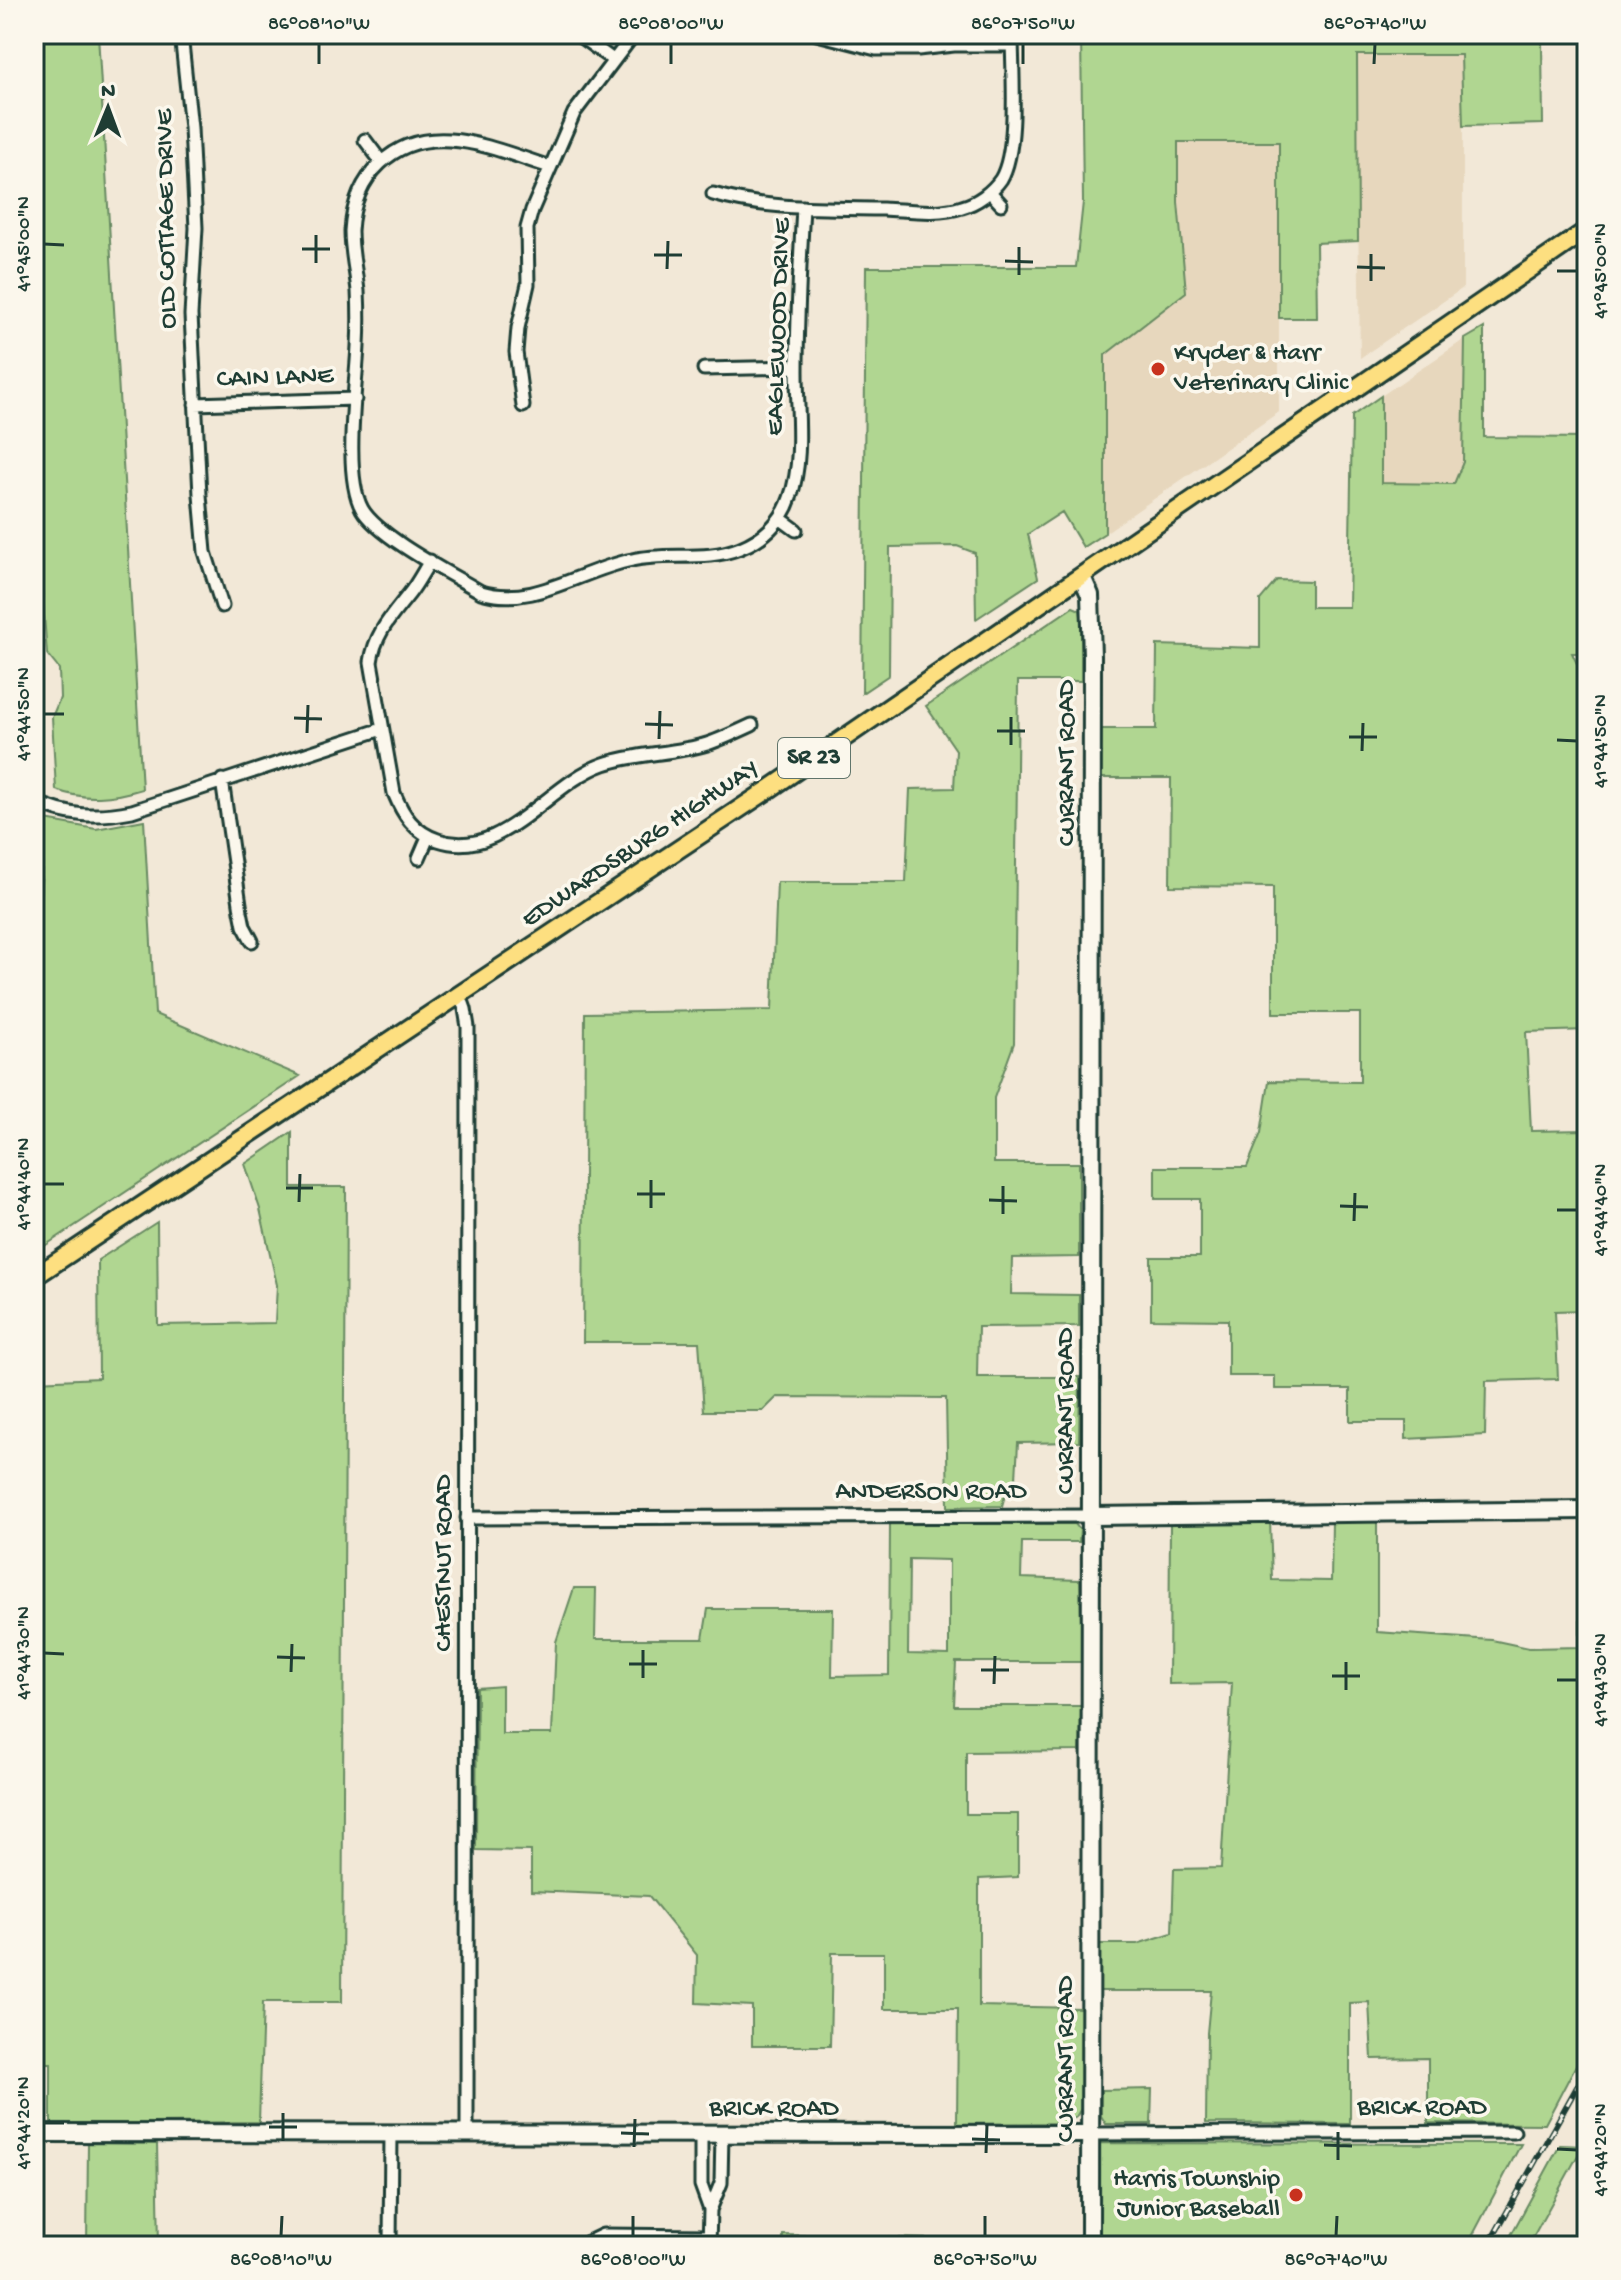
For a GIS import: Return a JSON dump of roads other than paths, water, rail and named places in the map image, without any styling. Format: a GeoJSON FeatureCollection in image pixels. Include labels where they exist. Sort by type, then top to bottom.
{"type":"FeatureCollection","features":[{"type":"Feature","properties":{"kind":"main road","name":"EDWARDSBURG HIGHWAY"},"geometry":{"type":"LineString","coordinates":[[34,1277],[1082,577],[1587,230]]}},
{"type":"Feature","properties":{"kind":"street","name":"OLD COTTAGE DRIVE"},"geometry":{"type":"LineString","coordinates":[[181,34],[191,128],[196,228],[191,302],[205,552],[222,606]]}},
{"type":"Feature","properties":{"kind":"street"},"geometry":{"type":"LineString","coordinates":[[577,34],[613,60]]}},
{"type":"Feature","properties":{"kind":"street"},"geometry":{"type":"LineString","coordinates":[[523,406],[516,352],[529,271],[527,228],[574,113],[634,34]]}},
{"type":"Feature","properties":{"kind":"street"},"geometry":{"type":"LineString","coordinates":[[817,34],[876,49],[908,50],[1012,40],[1011,146],[1003,174],[990,192],[1001,204]]}},
{"type":"Feature","properties":{"kind":"street"},"geometry":{"type":"LineString","coordinates":[[365,140],[380,160]]}},
{"type":"Feature","properties":{"kind":"street"},"geometry":{"type":"LineString","coordinates":[[550,167],[449,140],[415,144],[380,160],[363,185],[352,217],[351,235],[359,324],[352,464],[357,499],[374,525],[481,592],[517,598],[605,566],[636,559],[725,553],[765,534],[781,519],[796,530]]}},
{"type":"Feature","properties":{"kind":"street","name":"EAGLEWOOD DRIVE"},"geometry":{"type":"LineString","coordinates":[[781,519],[796,479],[798,288],[803,207],[951,210],[964,207],[990,192]]}},
{"type":"Feature","properties":{"kind":"street"},"geometry":{"type":"LineString","coordinates":[[713,194],[754,203],[803,207]]}},
{"type":"Feature","properties":{"kind":"street"},"geometry":{"type":"LineString","coordinates":[[704,369],[797,367]]}},
{"type":"Feature","properties":{"kind":"street","name":"CAIN LANE"},"geometry":{"type":"LineString","coordinates":[[195,404],[355,399]]}},
{"type":"Feature","properties":{"kind":"street"},"geometry":{"type":"LineString","coordinates":[[430,561],[411,592],[380,630],[373,646],[373,687],[394,793],[400,809],[412,825],[428,837],[465,845],[484,842],[503,832],[577,776],[604,764],[705,745],[752,725]]}},
{"type":"Feature","properties":{"kind":"street","name":"CURRANT ROAD"},"geometry":{"type":"LineString","coordinates":[[1082,577],[1090,595],[1092,656],[1090,2246]]}},
{"type":"Feature","properties":{"kind":"street"},"geometry":{"type":"LineString","coordinates":[[34,801],[71,814],[109,815],[132,811],[382,729]]}},
{"type":"Feature","properties":{"kind":"street"},"geometry":{"type":"LineString","coordinates":[[222,780],[241,911],[252,941]]}},
{"type":"Feature","properties":{"kind":"street"},"geometry":{"type":"LineString","coordinates":[[419,858],[428,837]]}},
{"type":"Feature","properties":{"kind":"street","name":"CHESTNUT ROAD"},"geometry":{"type":"LineString","coordinates":[[460,995],[468,1027],[467,2133]]}},
{"type":"Feature","properties":{"kind":"street","name":"ANDERSON ROAD"},"geometry":{"type":"LineString","coordinates":[[467,1518],[1091,1516],[1587,1510]]}},
{"type":"Feature","properties":{"kind":"street","name":"BRICK ROAD"},"geometry":{"type":"LineString","coordinates":[[34,2133],[1514,2132]]}},
{"type":"Feature","properties":{"kind":"street"},"geometry":{"type":"LineString","coordinates":[[390,2246],[391,2133]]}},
{"type":"Feature","properties":{"kind":"street"},"geometry":{"type":"LineString","coordinates":[[580,2246],[603,2235],[709,2241],[710,2210],[721,2183],[722,2133]]}},
{"type":"Feature","properties":{"kind":"street"},"geometry":{"type":"LineString","coordinates":[[701,2134],[701,2185],[710,2210]]}},
{"type":"Feature","properties":{"kind":"railway"},"geometry":{"type":"LineString","coordinates":[[1488,2246],[1587,2069]]}},
{"type":"Feature","properties":{"kind":"place","name":"Kryder & Harr Veterinary Clinic"},"geometry":{"type":"Point","coordinates":[1158,369]}},
{"type":"Feature","properties":{"kind":"place","name":"Harris Township Junior Baseball"},"geometry":{"type":"Point","coordinates":[1296,2195]}}]}
